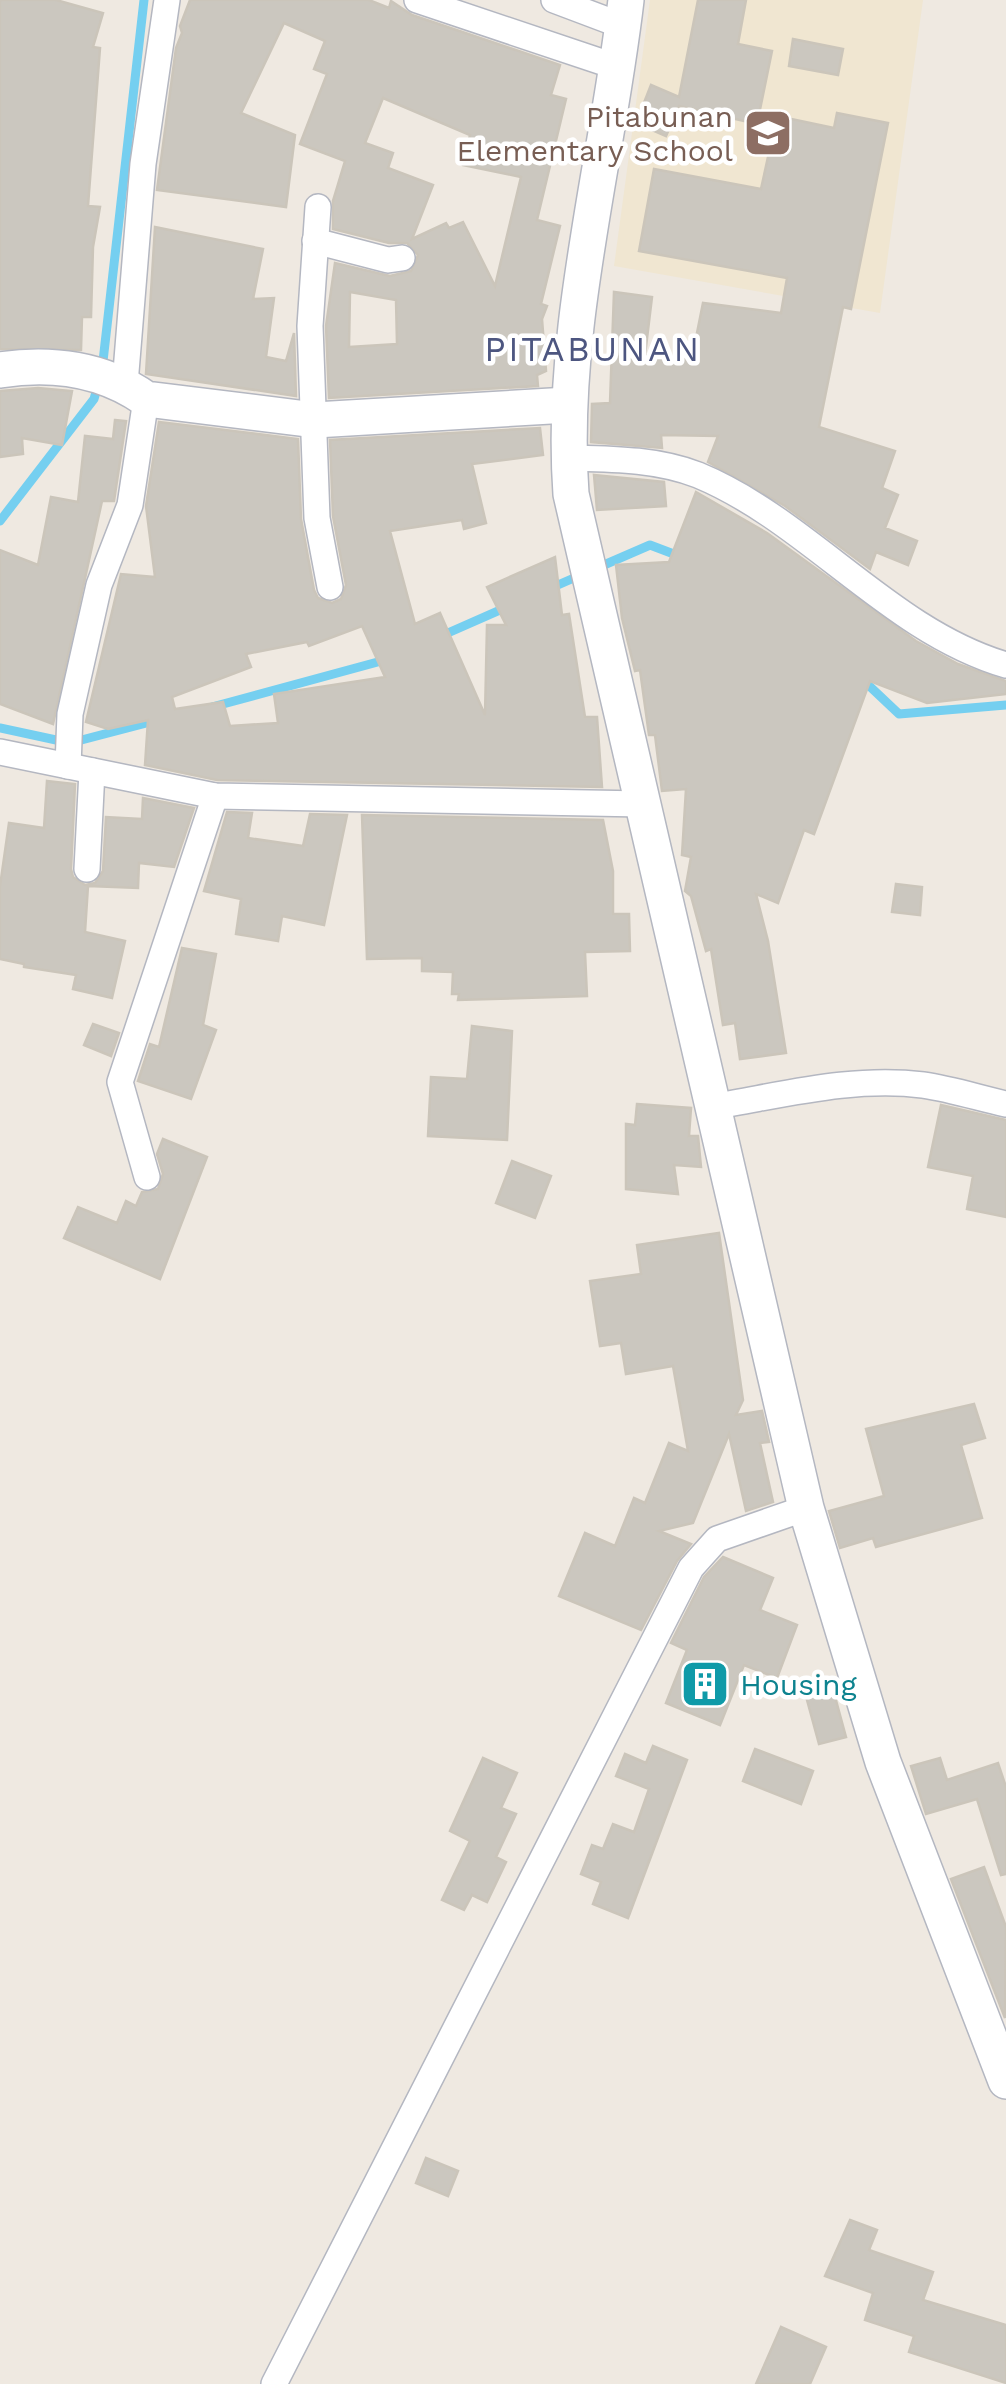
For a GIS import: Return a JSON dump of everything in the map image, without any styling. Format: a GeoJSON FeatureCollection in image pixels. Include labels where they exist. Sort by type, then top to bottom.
{"type":"FeatureCollection","features":[{"type":"Feature","properties":{"kind":"street"},"geometry":{"type":"LineString","coordinates":[[87,870],[70,714],[99,585],[130,505],[114,383],[167,0]]}},
{"type":"Feature","properties":{"kind":"street"},"geometry":{"type":"LineString","coordinates":[[417,0],[617,67]]}},
{"type":"Feature","properties":{"kind":"street"},"geometry":{"type":"LineString","coordinates":[[554,0],[624,13],[568,406],[571,494],[716,1106],[806,1508],[883,1762],[1006,2081]]}},
{"type":"Feature","properties":{"kind":"street"},"geometry":{"type":"LineString","coordinates":[[318,208],[310,326],[318,518],[330,586]]}},
{"type":"Feature","properties":{"kind":"street"},"geometry":{"type":"LineString","coordinates":[[315,240],[388,260],[402,258]]}},
{"type":"Feature","properties":{"kind":"street"},"geometry":{"type":"LineString","coordinates":[[0,370],[36,364],[114,383],[315,420],[568,406]]}},
{"type":"Feature","properties":{"kind":"street"},"geometry":{"type":"LineString","coordinates":[[569,458],[622,459],[699,476],[813,545],[937,632],[1006,666]]}},
{"type":"Feature","properties":{"kind":"street"},"geometry":{"type":"LineString","coordinates":[[0,752],[76,762],[215,796],[643,804]]}},
{"type":"Feature","properties":{"kind":"street"},"geometry":{"type":"LineString","coordinates":[[147,1176],[120,1082],[215,796]]}},
{"type":"Feature","properties":{"kind":"street"},"geometry":{"type":"LineString","coordinates":[[716,1106],[816,1089],[886,1083],[924,1085],[1006,1104]]}},
{"type":"Feature","properties":{"kind":"street"},"geometry":{"type":"LineString","coordinates":[[274,2384],[691,1568],[716,1539],[806,1508]]}},
{"type":"Feature","properties":{"kind":"shaded area","name":"Pitabunan Elementary School"},"geometry":{"type":"Polygon","coordinates":[[[650,0],[923,0],[880,313],[614,266],[650,0]]]}},
{"type":"Feature","properties":{"kind":"building"},"geometry":{"type":"Polygon","coordinates":[[[0,0],[56,0],[103,13],[93,47],[100,48],[88,206],[100,207],[93,247],[91,317],[82,317],[81,350],[0,349],[0,0]]]}},
{"type":"Feature","properties":{"kind":"building"},"geometry":{"type":"Polygon","coordinates":[[[190,0],[369,0],[389,8],[391,1],[412,15],[560,65],[551,95],[566,99],[537,220],[560,226],[541,304],[547,306],[542,319],[546,371],[537,375],[538,386],[329,398],[326,326],[335,263],[390,276],[411,271],[418,255],[407,243],[389,243],[333,229],[333,201],[345,161],[300,144],[327,74],[314,69],[325,41],[284,23],[241,113],[295,135],[286,207],[157,190],[180,26],[190,0]],[[383,98],[365,143],[393,153],[388,168],[433,185],[412,239],[446,223],[449,228],[463,222],[495,286],[521,177],[463,165],[470,135],[383,98]],[[350,292],[349,347],[397,344],[396,300],[350,292]]]}},
{"type":"Feature","properties":{"kind":"building"},"geometry":{"type":"Polygon","coordinates":[[[698,0],[746,0],[738,44],[772,51],[757,124],[679,106],[666,136],[636,123],[651,85],[679,97],[698,0]]]}},
{"type":"Feature","properties":{"kind":"building"},"geometry":{"type":"Polygon","coordinates":[[[793,39],[843,49],[838,75],[789,66],[793,39]]]}},
{"type":"Feature","properties":{"kind":"building"},"geometry":{"type":"Polygon","coordinates":[[[837,113],[888,123],[851,309],[843,307],[819,427],[895,451],[882,488],[898,495],[885,528],[917,541],[908,565],[876,552],[870,569],[785,506],[708,462],[718,436],[661,435],[662,448],[591,442],[592,404],[610,403],[614,292],[652,297],[645,355],[692,358],[703,303],[781,313],[787,278],[639,251],[654,169],[761,189],[777,116],[834,128],[837,113]]]}},
{"type":"Feature","properties":{"kind":"building"},"geometry":{"type":"Polygon","coordinates":[[[155,227],[263,249],[253,299],[274,298],[266,357],[286,361],[294,333],[296,396],[146,374],[155,227]]]}},
{"type":"Feature","properties":{"kind":"building"},"geometry":{"type":"Polygon","coordinates":[[[0,391],[72,391],[62,445],[22,438],[23,454],[0,457],[0,391]]]}},
{"type":"Feature","properties":{"kind":"building"},"geometry":{"type":"Polygon","coordinates":[[[115,420],[126,421],[114,501],[102,501],[53,724],[0,704],[0,550],[38,565],[51,497],[78,502],[85,436],[113,439],[115,420]]]}},
{"type":"Feature","properties":{"kind":"building"},"geometry":{"type":"Polygon","coordinates":[[[159,422],[298,439],[301,519],[314,590],[318,598],[332,603],[341,599],[346,585],[333,516],[330,440],[540,428],[543,455],[472,464],[486,523],[464,529],[462,520],[390,531],[415,624],[440,613],[485,715],[487,625],[506,625],[487,587],[555,557],[562,615],[569,614],[585,717],[597,717],[602,787],[217,780],[145,765],[148,720],[108,729],[86,722],[121,574],[155,577],[146,506],[159,422]],[[362,626],[309,646],[307,642],[246,654],[251,667],[172,697],[175,709],[223,702],[230,726],[278,723],[274,694],[385,677],[362,626]]]}},
{"type":"Feature","properties":{"kind":"building"},"geometry":{"type":"Polygon","coordinates":[[[594,475],[664,482],[666,506],[597,510],[594,475]]]}},
{"type":"Feature","properties":{"kind":"building"},"geometry":{"type":"Polygon","coordinates":[[[696,492],[767,533],[916,641],[958,664],[1006,681],[1006,694],[927,703],[870,681],[814,834],[804,830],[778,903],[756,894],[768,941],[786,1053],[740,1059],[735,1023],[723,1025],[711,949],[706,951],[691,896],[685,891],[691,857],[682,855],[686,789],[662,791],[655,735],[649,735],[640,670],[635,671],[622,618],[616,565],[669,562],[696,492]]]}},
{"type":"Feature","properties":{"kind":"building"},"geometry":{"type":"Polygon","coordinates":[[[47,781],[75,784],[71,869],[73,877],[85,885],[95,883],[103,871],[106,817],[142,819],[143,798],[194,808],[174,867],[139,863],[138,888],[88,886],[85,932],[125,941],[112,998],[73,989],[76,975],[0,959],[0,886],[9,823],[44,828],[47,781]]]}},
{"type":"Feature","properties":{"kind":"building"},"geometry":{"type":"Polygon","coordinates":[[[227,812],[252,813],[248,838],[303,846],[310,814],[347,815],[324,925],[282,916],[278,941],[236,934],[241,899],[204,891],[227,812]]]}},
{"type":"Feature","properties":{"kind":"building"},"geometry":{"type":"Polygon","coordinates":[[[362,815],[603,820],[613,871],[613,914],[629,914],[630,951],[585,952],[587,996],[458,1000],[459,994],[452,994],[453,972],[422,971],[422,958],[367,959],[362,815]]]}},
{"type":"Feature","properties":{"kind":"building"},"geometry":{"type":"Polygon","coordinates":[[[896,884],[922,887],[920,915],[892,912],[896,884]]]}},
{"type":"Feature","properties":{"kind":"building"},"geometry":{"type":"Polygon","coordinates":[[[182,948],[216,954],[203,1025],[216,1030],[191,1099],[138,1081],[150,1044],[159,1047],[182,948]]]}},
{"type":"Feature","properties":{"kind":"building"},"geometry":{"type":"Polygon","coordinates":[[[93,1024],[119,1033],[111,1056],[84,1045],[93,1024]]]}},
{"type":"Feature","properties":{"kind":"building"},"geometry":{"type":"Polygon","coordinates":[[[472,1026],[512,1031],[507,1140],[428,1136],[431,1077],[467,1079],[472,1026]]]}},
{"type":"Feature","properties":{"kind":"building"},"geometry":{"type":"Polygon","coordinates":[[[637,1104],[691,1108],[689,1136],[698,1136],[701,1167],[674,1165],[678,1194],[626,1189],[626,1124],[635,1125],[637,1104]]]}},
{"type":"Feature","properties":{"kind":"building"},"geometry":{"type":"Polygon","coordinates":[[[941,1105],[1006,1120],[1006,1217],[967,1209],[973,1176],[928,1167],[941,1105]]]}},
{"type":"Feature","properties":{"kind":"building"},"geometry":{"type":"Polygon","coordinates":[[[163,1139],[207,1157],[160,1279],[64,1238],[78,1207],[117,1223],[126,1201],[136,1206],[142,1192],[158,1189],[163,1174],[157,1154],[163,1139]]]}},
{"type":"Feature","properties":{"kind":"building"},"geometry":{"type":"Polygon","coordinates":[[[512,1161],[551,1176],[535,1218],[496,1203],[512,1161]]]}},
{"type":"Feature","properties":{"kind":"building"},"geometry":{"type":"Polygon","coordinates":[[[719,1233],[743,1400],[736,1415],[762,1411],[769,1442],[760,1443],[773,1502],[746,1511],[729,1434],[693,1523],[659,1531],[691,1544],[677,1561],[641,1630],[559,1596],[585,1533],[615,1546],[634,1498],[645,1503],[669,1443],[688,1451],[673,1366],[626,1374],[621,1343],[600,1346],[590,1281],[641,1274],[637,1245],[719,1233]]]}},
{"type":"Feature","properties":{"kind":"building"},"geometry":{"type":"Polygon","coordinates":[[[974,1404],[985,1438],[961,1445],[982,1518],[876,1547],[873,1538],[840,1548],[829,1511],[884,1496],[866,1429],[974,1404]]]}},
{"type":"Feature","properties":{"kind":"building"},"geometry":{"type":"Polygon","coordinates":[[[723,1557],[773,1578],[760,1610],[797,1625],[777,1678],[744,1665],[720,1725],[666,1703],[687,1650],[671,1643],[704,1577],[723,1557]]]}},
{"type":"Feature","properties":{"kind":"building"},"geometry":{"type":"Polygon","coordinates":[[[831,1682],[846,1737],[819,1744],[804,1689],[831,1682]]]}},
{"type":"Feature","properties":{"kind":"building"},"geometry":{"type":"Polygon","coordinates":[[[653,1746],[687,1760],[628,1918],[593,1904],[601,1882],[581,1874],[592,1845],[603,1849],[613,1824],[634,1832],[649,1789],[616,1776],[625,1754],[646,1763],[653,1746]]]}},
{"type":"Feature","properties":{"kind":"building"},"geometry":{"type":"Polygon","coordinates":[[[755,1749],[813,1771],[801,1804],[743,1781],[755,1749]]]}},
{"type":"Feature","properties":{"kind":"building"},"geometry":{"type":"Polygon","coordinates":[[[483,1758],[517,1773],[501,1808],[516,1814],[496,1857],[506,1862],[487,1902],[472,1895],[464,1910],[442,1900],[470,1841],[450,1831],[483,1758]]]}},
{"type":"Feature","properties":{"kind":"building"},"geometry":{"type":"Polygon","coordinates":[[[940,1758],[947,1780],[998,1763],[1006,1787],[1006,1874],[1001,1875],[977,1799],[926,1814],[911,1766],[940,1758]]]}},
{"type":"Feature","properties":{"kind":"building"},"geometry":{"type":"Polygon","coordinates":[[[984,1867],[1006,1927],[1005,2018],[951,1879],[984,1867]]]}},
{"type":"Feature","properties":{"kind":"building"},"geometry":{"type":"Polygon","coordinates":[[[426,2158],[458,2171],[448,2196],[416,2183],[426,2158]]]}},
{"type":"Feature","properties":{"kind":"building"},"geometry":{"type":"Polygon","coordinates":[[[850,2220],[877,2230],[869,2250],[933,2272],[923,2300],[1006,2325],[1006,2383],[909,2352],[914,2336],[865,2320],[873,2293],[825,2276],[850,2220]]]}},
{"type":"Feature","properties":{"kind":"building"},"geometry":{"type":"Polygon","coordinates":[[[781,2327],[826,2347],[810,2384],[756,2384],[781,2327]]]}},
{"type":"Feature","properties":{"kind":"waterway"},"geometry":{"type":"LineString","coordinates":[[102,370],[144,0]]}},
{"type":"Feature","properties":{"kind":"waterway"},"geometry":{"type":"LineString","coordinates":[[0,521],[94,399],[98,385]]}},
{"type":"Feature","properties":{"kind":"waterway"},"geometry":{"type":"LineString","coordinates":[[597,568],[650,545],[679,556]]}},
{"type":"Feature","properties":{"kind":"waterway"},"geometry":{"type":"LineString","coordinates":[[551,588],[583,574]]}},
{"type":"Feature","properties":{"kind":"waterway"},"geometry":{"type":"LineString","coordinates":[[441,636],[509,606]]}},
{"type":"Feature","properties":{"kind":"waterway"},"geometry":{"type":"LineString","coordinates":[[212,707],[385,660]]}},
{"type":"Feature","properties":{"kind":"waterway"},"geometry":{"type":"LineString","coordinates":[[863,680],[899,714],[1006,705]]}},
{"type":"Feature","properties":{"kind":"waterway"},"geometry":{"type":"LineString","coordinates":[[0,728],[70,743],[158,720]]}},
{"type":"Feature","properties":{"kind":"place","name":"Pitabunan Elementary School"},"geometry":{"type":"Point","coordinates":[768,133]}},
{"type":"Feature","properties":{"kind":"place","name":"Housing"},"geometry":{"type":"Point","coordinates":[705,1684]}},
{"type":"Feature","properties":{"kind":"district","name":"PITABUNAN"},"geometry":{"type":"Point","coordinates":[593,349]}}]}
